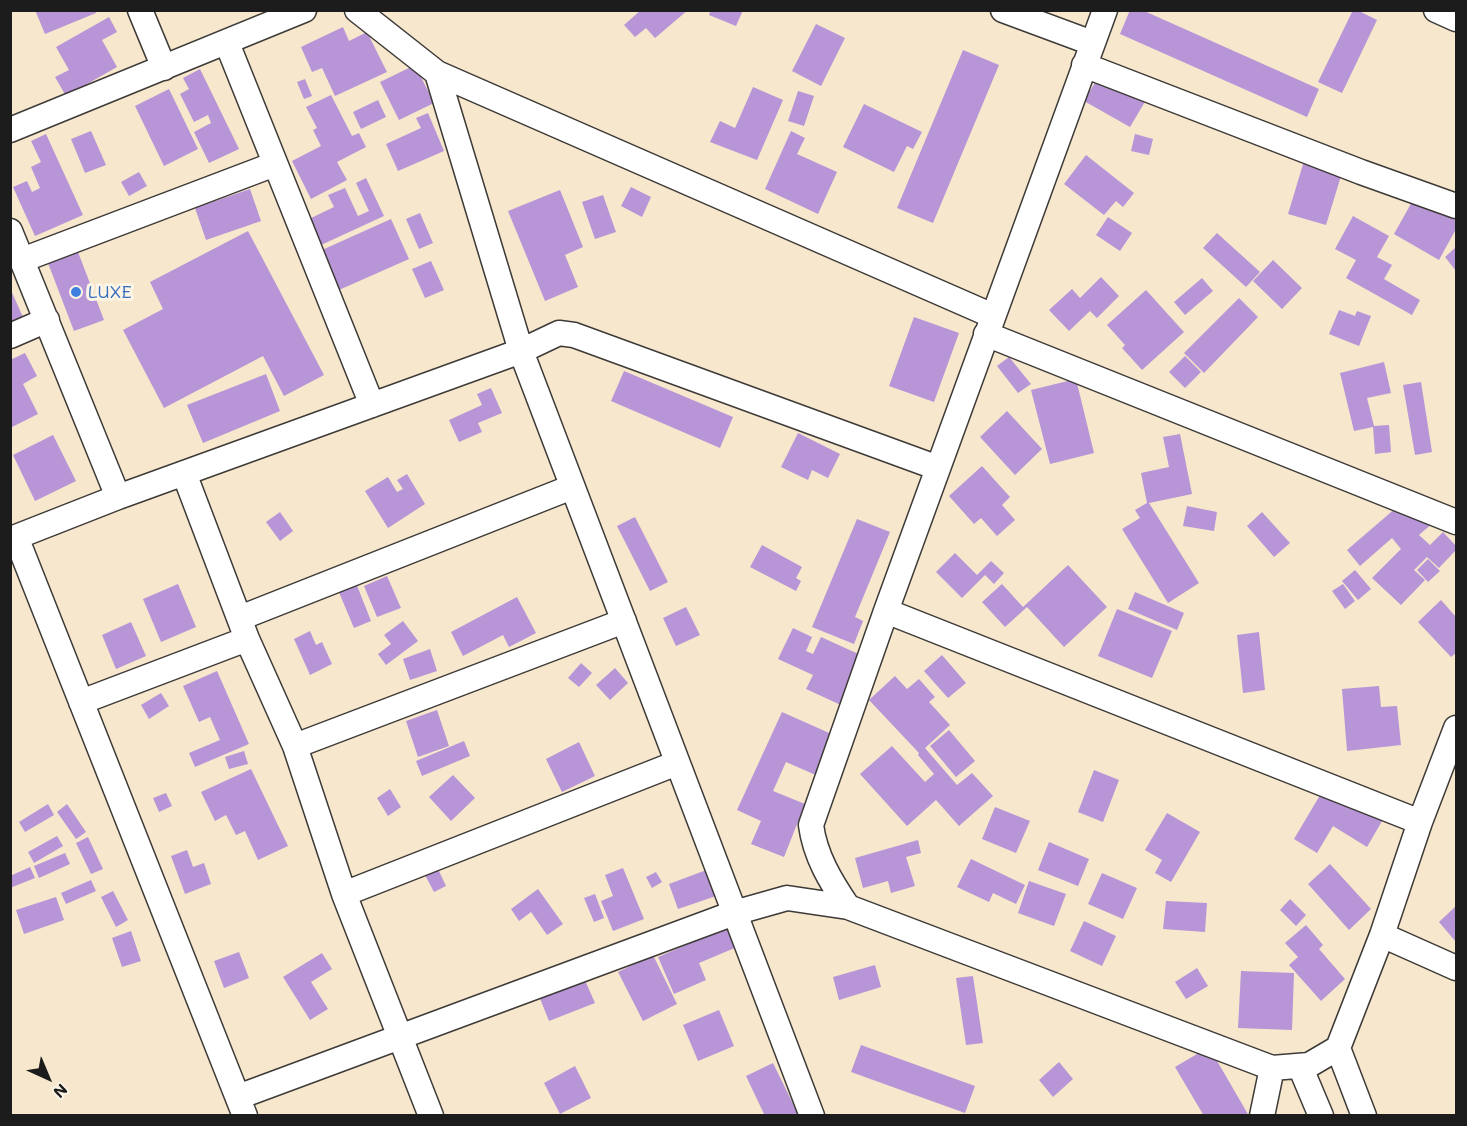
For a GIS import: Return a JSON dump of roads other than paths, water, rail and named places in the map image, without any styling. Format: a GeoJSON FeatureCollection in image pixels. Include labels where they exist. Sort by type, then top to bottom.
{"type":"FeatureCollection","features":[{"type":"Feature","properties":{"kind":"street"},"geometry":{"type":"LineString","coordinates":[[140,10],[164,68]]}},
{"type":"Feature","properties":{"kind":"street"},"geometry":{"type":"LineString","coordinates":[[10,130],[304,10]]}},
{"type":"Feature","properties":{"kind":"street"},"geometry":{"type":"LineString","coordinates":[[357,10],[437,73],[989,325],[1456,522]]}},
{"type":"Feature","properties":{"kind":"street"},"geometry":{"type":"LineString","coordinates":[[1003,10],[1088,54],[1361,172],[1456,206]]}},
{"type":"Feature","properties":{"kind":"street"},"geometry":{"type":"LineString","coordinates":[[848,907],[832,883],[814,843],[812,825],[886,611],[1105,10]]}},
{"type":"Feature","properties":{"kind":"street"},"geometry":{"type":"LineString","coordinates":[[1436,10],[1456,19]]}},
{"type":"Feature","properties":{"kind":"street"},"geometry":{"type":"LineString","coordinates":[[227,43],[372,405]]}},
{"type":"Feature","properties":{"kind":"street"},"geometry":{"type":"LineString","coordinates":[[437,73],[521,351],[812,1116]]}},
{"type":"Feature","properties":{"kind":"street"},"geometry":{"type":"LineString","coordinates":[[22,260],[275,164]]}},
{"type":"Feature","properties":{"kind":"street"},"geometry":{"type":"LineString","coordinates":[[10,231],[118,497]]}},
{"type":"Feature","properties":{"kind":"street"},"geometry":{"type":"LineString","coordinates":[[10,336],[46,320]]}},
{"type":"Feature","properties":{"kind":"street"},"geometry":{"type":"LineString","coordinates":[[938,468],[574,335],[559,333],[521,351],[118,497],[13,538],[242,1106],[399,1038],[735,913],[787,898],[848,907],[1272,1068],[1309,1065],[1338,1048],[1382,935],[1420,822],[1456,728]]}},
{"type":"Feature","properties":{"kind":"street"},"geometry":{"type":"LineString","coordinates":[[184,473],[243,628],[295,746],[344,894],[431,1116]]}},
{"type":"Feature","properties":{"kind":"street"},"geometry":{"type":"LineString","coordinates":[[81,702],[243,628],[572,487]]}},
{"type":"Feature","properties":{"kind":"street"},"geometry":{"type":"LineString","coordinates":[[886,611],[1420,822]]}},
{"type":"Feature","properties":{"kind":"street"},"geometry":{"type":"LineString","coordinates":[[295,746],[624,621]]}},
{"type":"Feature","properties":{"kind":"street"},"geometry":{"type":"LineString","coordinates":[[344,894],[677,763]]}},
{"type":"Feature","properties":{"kind":"street"},"geometry":{"type":"LineString","coordinates":[[1382,935],[1456,968]]}},
{"type":"Feature","properties":{"kind":"street"},"geometry":{"type":"LineString","coordinates":[[1338,1048],[1364,1116]]}},
{"type":"Feature","properties":{"kind":"street"},"geometry":{"type":"LineString","coordinates":[[1300,1066],[1321,1116]]}},
{"type":"Feature","properties":{"kind":"street"},"geometry":{"type":"LineString","coordinates":[[1262,1116],[1272,1068]]}},
{"type":"Feature","properties":{"kind":"place","name":"LUXE"},"geometry":{"type":"Point","coordinates":[76,292]}}]}
